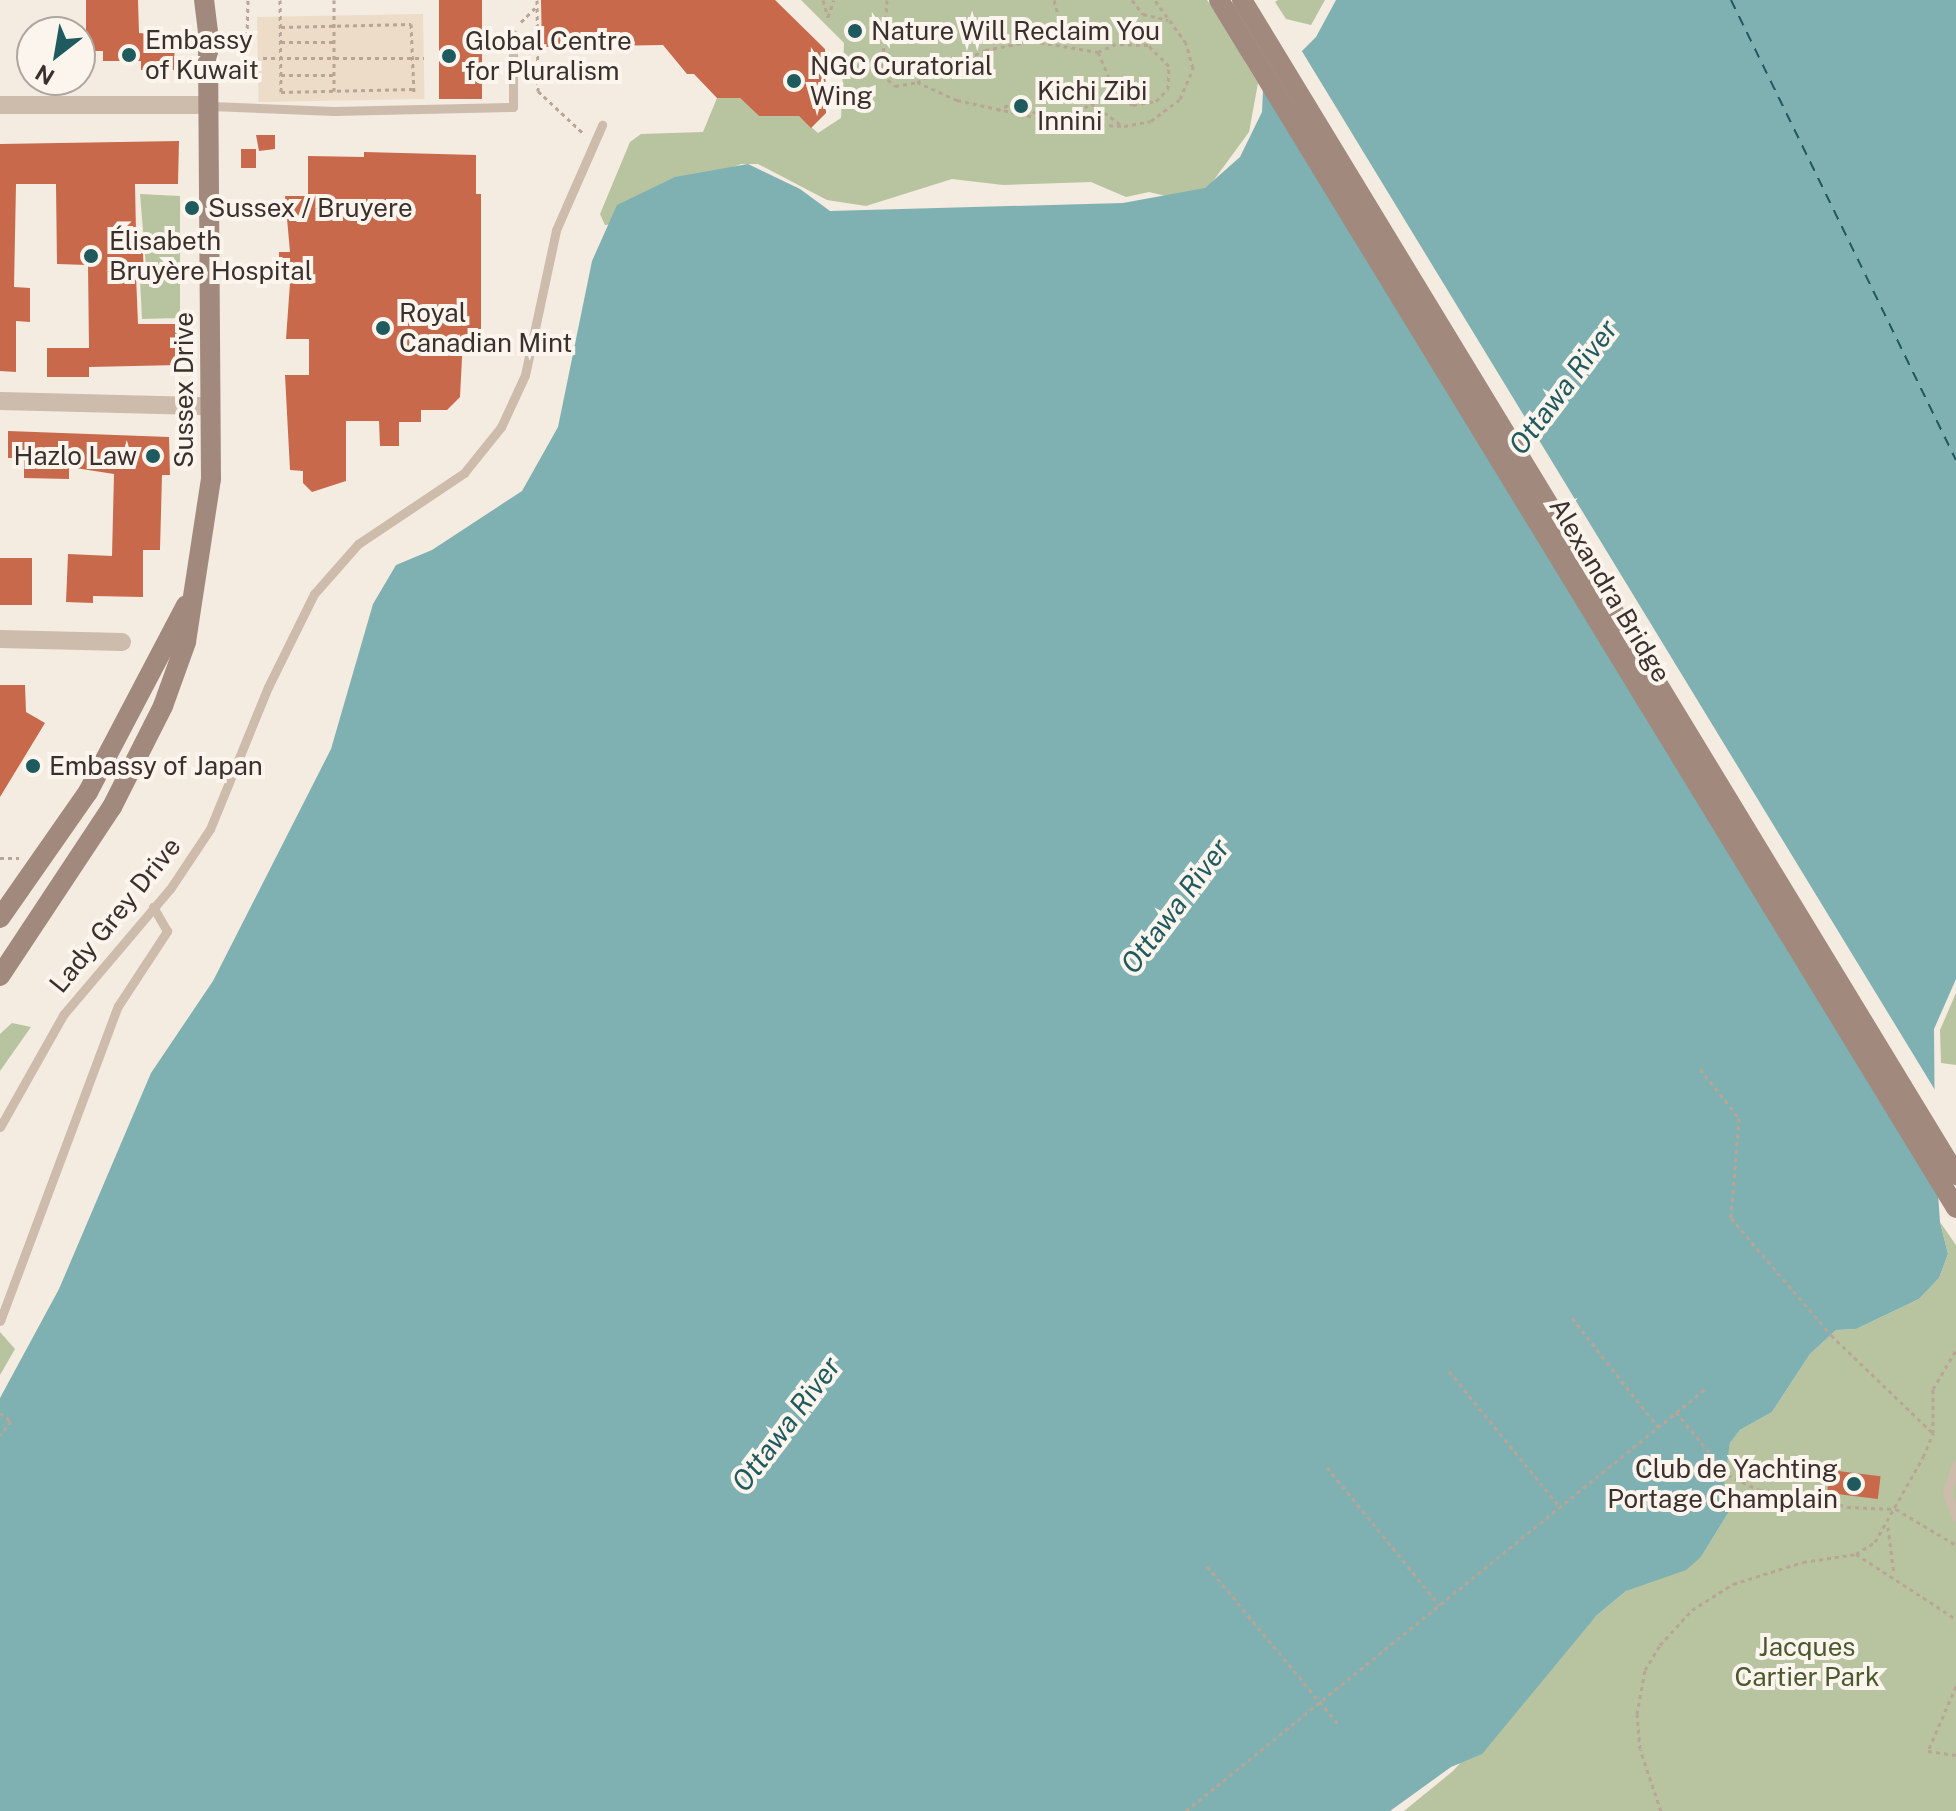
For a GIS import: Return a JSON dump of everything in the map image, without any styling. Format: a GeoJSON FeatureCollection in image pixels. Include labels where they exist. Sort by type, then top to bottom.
{"type":"FeatureCollection","features":[{"type":"Feature","properties":{"kind":"main road","name":"Sussex Drive"},"geometry":{"type":"LineString","coordinates":[[3,960],[87,848],[138,759],[179,669],[188,602],[209,509],[209,105],[208,32],[204,0]]}},
{"type":"Feature","properties":{"kind":"main road","name":"Sussex Drive"},"geometry":{"type":"LineString","coordinates":[[208,32],[217,0]]}},
{"type":"Feature","properties":{"kind":"main road","name":"Alexandra Bridge"},"geometry":{"type":"LineString","coordinates":[[1219,0],[1243,14],[1505,467],[1956,1208]]}},
{"type":"Feature","properties":{"kind":"main road"},"geometry":{"type":"LineString","coordinates":[[1243,14],[1956,1175]]}},
{"type":"Feature","properties":{"kind":"main road","name":"Sussex Drive"},"geometry":{"type":"LineString","coordinates":[[0,918],[88,792],[188,602]]}},
{"type":"Feature","properties":{"kind":"street"},"geometry":{"type":"LineString","coordinates":[[0,105],[209,105]]}},
{"type":"Feature","properties":{"kind":"street"},"geometry":{"type":"LineString","coordinates":[[0,401],[210,406]]}},
{"type":"Feature","properties":{"kind":"street"},"geometry":{"type":"LineString","coordinates":[[0,639],[122,642]]}},
{"type":"Feature","properties":{"kind":"lane"},"geometry":{"type":"LineString","coordinates":[[209,105],[280,111],[513,107],[513,34]]}},
{"type":"Feature","properties":{"kind":"lane","name":"Lady Grey Drive"},"geometry":{"type":"LineString","coordinates":[[0,1127],[63,1015],[153,907],[210,829],[268,687],[314,594],[358,544],[464,473],[501,427],[525,375],[556,230],[602,125]]}},
{"type":"Feature","properties":{"kind":"lane"},"geometry":{"type":"LineString","coordinates":[[0,1321],[118,1006],[167,931],[153,907]]}},
{"type":"Feature","properties":{"kind":"lane"},"geometry":{"type":"LineString","coordinates":[[1956,1465],[1947,1493],[1956,1517]]}},
{"type":"Feature","properties":{"kind":"path"},"geometry":{"type":"LineString","coordinates":[[246,76],[248,0]]}},
{"type":"Feature","properties":{"kind":"path"},"geometry":{"type":"LineString","coordinates":[[280,0],[280,111]]}},
{"type":"Feature","properties":{"kind":"path"},"geometry":{"type":"LineString","coordinates":[[334,0],[334,111]]}},
{"type":"Feature","properties":{"kind":"path"},"geometry":{"type":"LineString","coordinates":[[537,0],[538,91],[594,143]]}},
{"type":"Feature","properties":{"kind":"path"},"geometry":{"type":"LineString","coordinates":[[823,0],[828,17],[834,0]]}},
{"type":"Feature","properties":{"kind":"path"},"geometry":{"type":"LineString","coordinates":[[887,0],[882,74],[895,86],[917,82],[1008,44],[1067,44],[1098,52],[1116,44],[1148,45],[1169,66],[1168,89],[1148,104],[1126,102],[1116,94],[1098,52]]}},
{"type":"Feature","properties":{"kind":"path"},"geometry":{"type":"LineString","coordinates":[[1054,0],[1067,44]]}},
{"type":"Feature","properties":{"kind":"path"},"geometry":{"type":"LineString","coordinates":[[1132,0],[1143,14],[1170,20]]}},
{"type":"Feature","properties":{"kind":"path"},"geometry":{"type":"LineString","coordinates":[[917,82],[996,110],[1066,123],[1124,126],[1163,114],[1191,78],[1193,60],[1155,0]]}},
{"type":"Feature","properties":{"kind":"path"},"geometry":{"type":"LineString","coordinates":[[513,34],[537,6]]}},
{"type":"Feature","properties":{"kind":"path"},"geometry":{"type":"LineString","coordinates":[[281,27],[411,24],[414,109]]}},
{"type":"Feature","properties":{"kind":"path"},"geometry":{"type":"LineString","coordinates":[[281,42],[334,42]]}},
{"type":"Feature","properties":{"kind":"path"},"geometry":{"type":"LineString","coordinates":[[247,58],[424,58]]}},
{"type":"Feature","properties":{"kind":"path"},"geometry":{"type":"LineString","coordinates":[[281,75],[334,75]]}},
{"type":"Feature","properties":{"kind":"path"},"geometry":{"type":"LineString","coordinates":[[281,92],[414,89]]}},
{"type":"Feature","properties":{"kind":"path"},"geometry":{"type":"LineString","coordinates":[[996,110],[1021,100],[1043,120]]}},
{"type":"Feature","properties":{"kind":"path"},"geometry":{"type":"LineString","coordinates":[[1066,123],[1091,103],[1124,126]]}},
{"type":"Feature","properties":{"kind":"path"},"geometry":{"type":"LineString","coordinates":[[0,858],[19,858]]}},
{"type":"Feature","properties":{"kind":"path"},"geometry":{"type":"LineString","coordinates":[[1700,1069],[1739,1118],[1731,1218],[1831,1335],[1933,1433]]}},
{"type":"Feature","properties":{"kind":"path"},"geometry":{"type":"LineString","coordinates":[[1572,1318],[1658,1427]]}},
{"type":"Feature","properties":{"kind":"path"},"geometry":{"type":"LineString","coordinates":[[1661,1811],[1640,1749],[1637,1714],[1645,1670],[1669,1632],[1692,1610],[1733,1584],[1803,1562],[1856,1554],[1887,1526],[1933,1433],[1933,1389],[1956,1350]]}},
{"type":"Feature","properties":{"kind":"path"},"geometry":{"type":"LineString","coordinates":[[1449,1371],[1560,1507]]}},
{"type":"Feature","properties":{"kind":"path"},"geometry":{"type":"LineString","coordinates":[[1186,1811],[1705,1389]]}},
{"type":"Feature","properties":{"kind":"path"},"geometry":{"type":"LineString","coordinates":[[1676,1412],[1728,1475],[1759,1490],[1809,1494],[1847,1507],[1896,1509],[1956,1545]]}},
{"type":"Feature","properties":{"kind":"path"},"geometry":{"type":"LineString","coordinates":[[0,1413],[11,1421],[0,1435]]}},
{"type":"Feature","properties":{"kind":"path"},"geometry":{"type":"LineString","coordinates":[[1327,1467],[1439,1605]]}},
{"type":"Feature","properties":{"kind":"path"},"geometry":{"type":"LineString","coordinates":[[1887,1526],[1894,1575]]}},
{"type":"Feature","properties":{"kind":"path"},"geometry":{"type":"LineString","coordinates":[[1856,1554],[1894,1575],[1956,1619]]}},
{"type":"Feature","properties":{"kind":"path"},"geometry":{"type":"LineString","coordinates":[[1207,1566],[1338,1724]]}},
{"type":"Feature","properties":{"kind":"path"},"geometry":{"type":"LineString","coordinates":[[1956,1686],[1928,1751],[1956,1755]]}},
{"type":"Feature","properties":{"kind":"green space"},"geometry":{"type":"Polygon","coordinates":[[[801,0],[1207,0],[1248,58],[1245,62],[1258,83],[1249,132],[1208,188],[1170,197],[1149,192],[1126,197],[1091,182],[1003,185],[952,179],[866,206],[827,200],[758,164],[741,164],[636,204],[615,224],[605,225],[600,214],[630,142],[641,134],[703,132],[717,98],[740,98],[759,116],[799,116],[818,133],[841,118],[844,43],[801,0]]]}},
{"type":"Feature","properties":{"kind":"green space"},"geometry":{"type":"Polygon","coordinates":[[[1325,0],[1311,25],[1286,19],[1275,2],[1325,0]]]}},
{"type":"Feature","properties":{"kind":"green space"},"geometry":{"type":"Polygon","coordinates":[[[140,194],[180,196],[180,318],[142,319],[140,280],[147,278],[140,194]]]}},
{"type":"Feature","properties":{"kind":"green space"},"geometry":{"type":"Polygon","coordinates":[[[1956,993],[1956,1065],[1941,1063],[1940,1030],[1956,993]]]}},
{"type":"Feature","properties":{"kind":"green space"},"geometry":{"type":"Polygon","coordinates":[[[12,1023],[31,1027],[0,1071],[0,1034],[12,1023]]]}},
{"type":"Feature","properties":{"kind":"green space","name":"Jacques Cartier Park"},"geometry":{"type":"Polygon","coordinates":[[[1940,1222],[1956,1245],[1956,1811],[1404,1811],[1453,1771],[1596,1616],[1626,1591],[1701,1557],[1730,1510],[1723,1485],[1730,1443],[1740,1430],[1772,1412],[1810,1354],[1836,1330],[1856,1329],[1919,1299],[1939,1278],[1948,1254],[1940,1222]]]}},
{"type":"Feature","properties":{"kind":"green space"},"geometry":{"type":"Polygon","coordinates":[[[0,1332],[15,1349],[0,1375],[0,1332]]]}},
{"type":"Feature","properties":{"kind":"shaded area"},"geometry":{"type":"Polygon","coordinates":[[[423,14],[424,99],[259,102],[257,17],[423,14]]]}},
{"type":"Feature","properties":{"kind":"water","name":"Ottawa River"},"geometry":{"type":"Polygon","coordinates":[[[1336,0],[1956,0],[1956,979],[1934,1029],[1935,1150],[1940,1222],[1948,1254],[1939,1278],[1919,1299],[1856,1329],[1836,1330],[1810,1354],[1772,1412],[1740,1430],[1730,1443],[1724,1485],[1730,1510],[1701,1557],[1686,1570],[1626,1591],[1596,1616],[1482,1754],[1451,1767],[1390,1811],[0,1811],[0,1398],[59,1289],[151,1073],[213,981],[331,749],[373,604],[396,565],[432,550],[522,491],[558,427],[592,261],[617,205],[675,177],[748,164],[800,189],[830,211],[1123,203],[1205,188],[1240,157],[1262,112],[1263,90],[1316,37],[1336,0]]]}},
{"type":"Feature","properties":{"kind":"pier"},"geometry":{"type":"Polygon","coordinates":[[[1300,48],[1938,1095],[1939,1150],[1262,85],[1300,48]]]}},
{"type":"Feature","properties":{"kind":"building"},"geometry":{"type":"Polygon","coordinates":[[[86,0],[138,0],[139,33],[175,36],[174,70],[141,70],[141,61],[103,61],[103,51],[96,51],[96,16],[86,16],[86,0]]]}},
{"type":"Feature","properties":{"kind":"building","name":"Global Centre for Pluralism"},"geometry":{"type":"Polygon","coordinates":[[[439,0],[482,0],[482,99],[439,99],[439,0]]]}},
{"type":"Feature","properties":{"kind":"building"},"geometry":{"type":"Polygon","coordinates":[[[541,0],[775,0],[825,49],[826,113],[811,128],[799,116],[759,116],[740,98],[717,98],[694,74],[687,74],[663,45],[542,47],[541,0]]]}},
{"type":"Feature","properties":{"kind":"building"},"geometry":{"type":"Polygon","coordinates":[[[256,135],[275,135],[275,149],[259,151],[256,135]]]}},
{"type":"Feature","properties":{"kind":"building"},"geometry":{"type":"Polygon","coordinates":[[[179,141],[178,184],[135,184],[136,233],[142,234],[144,274],[136,275],[138,324],[179,324],[179,365],[89,367],[89,377],[47,377],[47,348],[89,348],[88,265],[57,264],[56,184],[16,184],[14,287],[30,288],[30,322],[16,321],[16,372],[0,371],[0,144],[179,141]]]}},
{"type":"Feature","properties":{"kind":"building"},"geometry":{"type":"Polygon","coordinates":[[[241,149],[256,149],[256,168],[241,168],[241,149]]]}},
{"type":"Feature","properties":{"kind":"building","name":"Royal Canadian Mint"},"geometry":{"type":"Polygon","coordinates":[[[364,152],[476,155],[476,194],[481,194],[481,338],[463,338],[460,397],[447,410],[421,410],[421,422],[399,422],[399,446],[380,446],[379,421],[346,421],[346,481],[312,492],[303,483],[303,471],[290,470],[285,375],[309,375],[309,339],[286,339],[290,283],[279,283],[279,252],[290,252],[285,196],[308,196],[308,156],[364,157],[364,152]]]}},
{"type":"Feature","properties":{"kind":"building"},"geometry":{"type":"Polygon","coordinates":[[[8,431],[169,437],[170,475],[162,475],[160,550],[143,550],[143,597],[93,596],[93,603],[66,602],[68,554],[112,556],[114,474],[69,467],[69,479],[24,478],[24,458],[8,458],[8,431]]]}},
{"type":"Feature","properties":{"kind":"building"},"geometry":{"type":"Polygon","coordinates":[[[0,558],[32,558],[32,605],[0,605],[0,558]]]}},
{"type":"Feature","properties":{"kind":"building"},"geometry":{"type":"Polygon","coordinates":[[[0,685],[25,685],[26,712],[45,723],[0,797],[0,685]]]}},
{"type":"Feature","properties":{"kind":"building","name":"Club de Yachting Portage Champlain"},"geometry":{"type":"Polygon","coordinates":[[[1830,1470],[1881,1476],[1878,1499],[1827,1493],[1830,1470]]]}},
{"type":"Feature","properties":{"kind":"ferry route"},"geometry":{"type":"LineString","coordinates":[[1731,0],[1956,460]]}},
{"type":"Feature","properties":{"kind":"place","name":"Nature Will Reclaim You"},"geometry":{"type":"Point","coordinates":[855,31]}},
{"type":"Feature","properties":{"kind":"place","name":"Embassy of Kuwait"},"geometry":{"type":"Point","coordinates":[129,55]}},
{"type":"Feature","properties":{"kind":"place","name":"Global Centre for Pluralism"},"geometry":{"type":"Point","coordinates":[449,56]}},
{"type":"Feature","properties":{"kind":"place","name":"NGC Curatorial Wing"},"geometry":{"type":"Point","coordinates":[794,81]}},
{"type":"Feature","properties":{"kind":"place","name":"Kichi Zibi Innini"},"geometry":{"type":"Point","coordinates":[1021,106]}},
{"type":"Feature","properties":{"kind":"place","name":"Sussex / Bruyere"},"geometry":{"type":"Point","coordinates":[192,208]}},
{"type":"Feature","properties":{"kind":"place","name":"Élisabeth Bruyère Hospital"},"geometry":{"type":"Point","coordinates":[91,256]}},
{"type":"Feature","properties":{"kind":"place","name":"Royal Canadian Mint"},"geometry":{"type":"Point","coordinates":[383,328]}},
{"type":"Feature","properties":{"kind":"place","name":"Hazlo Law"},"geometry":{"type":"Point","coordinates":[153,456]}},
{"type":"Feature","properties":{"kind":"place","name":"Embassy of Japan"},"geometry":{"type":"Point","coordinates":[33,766]}},
{"type":"Feature","properties":{"kind":"place","name":"Club de Yachting Portage Champlain"},"geometry":{"type":"Point","coordinates":[1854,1484]}}]}
